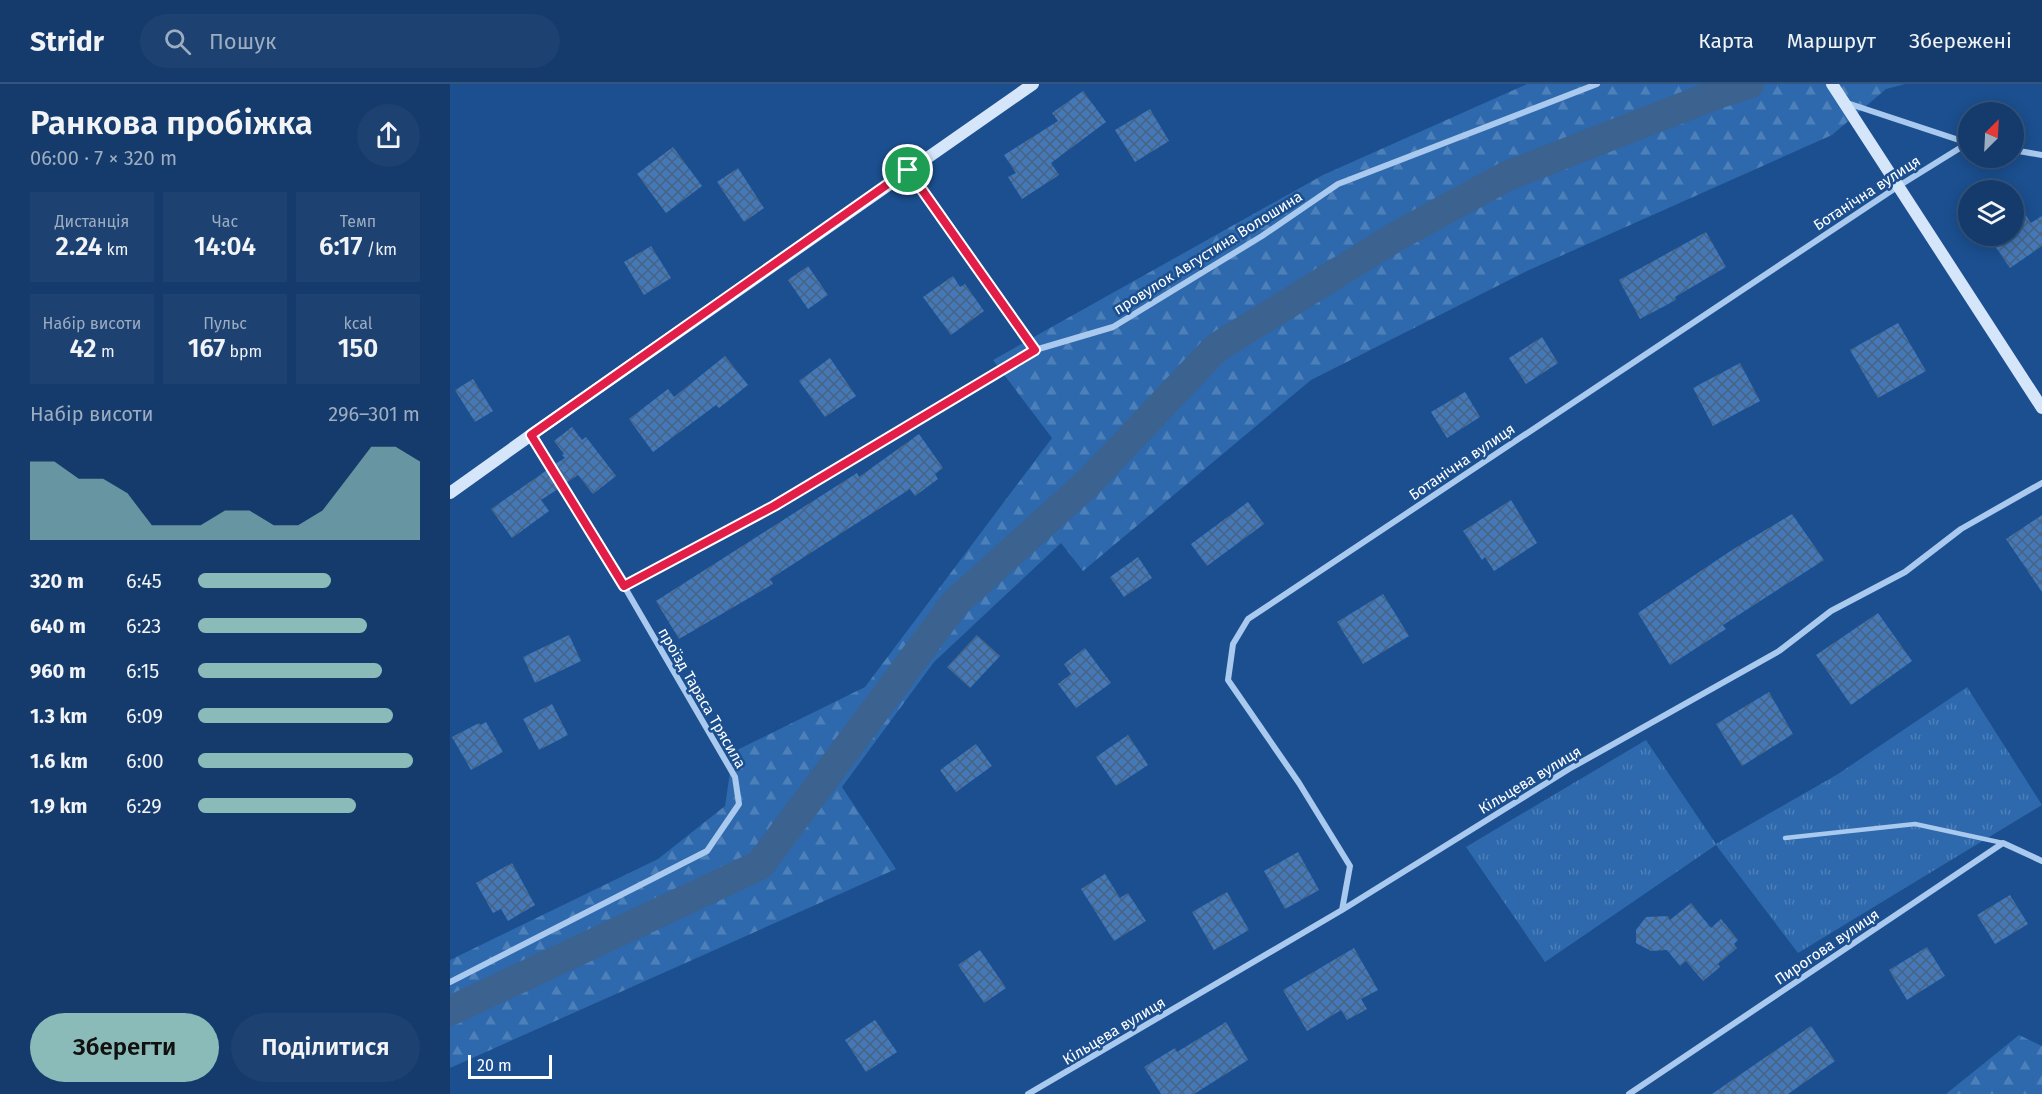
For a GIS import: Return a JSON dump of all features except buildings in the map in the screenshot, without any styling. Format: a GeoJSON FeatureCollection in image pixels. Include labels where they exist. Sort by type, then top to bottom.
{"type":"FeatureCollection","features":[{"type":"Feature","properties":{"kind":"street"},"geometry":{"type":"LineString","coordinates":[[450,494],[1033,84]]}},
{"type":"Feature","properties":{"kind":"street","name":"провулок Августина Волошина"},"geometry":{"type":"LineString","coordinates":[[624,586],[774,506],[1035,350],[1113,327],[1262,236],[1338,184],[1597,84]]}},
{"type":"Feature","properties":{"kind":"street"},"geometry":{"type":"LineString","coordinates":[[1832,84],[2042,408]]}},
{"type":"Feature","properties":{"kind":"street"},"geometry":{"type":"LineString","coordinates":[[1844,102],[1958,140]]}},
{"type":"Feature","properties":{"kind":"street","name":"Ботанічна вулиця"},"geometry":{"type":"LineString","coordinates":[[1342,910],[1350,866],[1299,783],[1228,680],[1233,645],[1248,619],[1897,187],[1958,149]]}},
{"type":"Feature","properties":{"kind":"street"},"geometry":{"type":"LineString","coordinates":[[2024,152],[2042,155]]}},
{"type":"Feature","properties":{"kind":"street"},"geometry":{"type":"LineString","coordinates":[[908,170],[1035,350]]}},
{"type":"Feature","properties":{"kind":"street","name":"проїзд Тараса Трясила"},"geometry":{"type":"LineString","coordinates":[[450,982],[707,851],[739,804],[735,777],[624,586],[531,435]]}},
{"type":"Feature","properties":{"kind":"street","name":"Кільцева вулиця"},"geometry":{"type":"LineString","coordinates":[[1028,1094],[1342,910],[1569,769],[1779,651],[1831,611],[1905,572],[1961,529],[2042,483]]}},
{"type":"Feature","properties":{"kind":"street"},"geometry":{"type":"LineString","coordinates":[[2003,843],[2042,861]]}},
{"type":"Feature","properties":{"kind":"street","name":"Пирогова вулиця"},"geometry":{"type":"LineString","coordinates":[[1629,1094],[2003,843]]}},
{"type":"Feature","properties":{"kind":"lane"},"geometry":{"type":"LineString","coordinates":[[1785,838],[1915,825],[2003,843]]}},
{"type":"Feature","properties":{"kind":"green space"},"geometry":{"type":"Polygon","coordinates":[[[1527,84],[1905,84],[1886,89],[1832,135],[1527,271],[1311,380],[1083,571],[1061,543],[934,662],[842,787],[896,869],[450,1068],[450,960],[658,859],[725,806],[733,752],[865,687],[1052,438],[993,360],[1323,175],[1527,84]]]}},
{"type":"Feature","properties":{"kind":"green space"},"geometry":{"type":"Polygon","coordinates":[[[1967,687],[2042,805],[1798,953],[1716,845],[1545,962],[1466,847],[1646,740],[1716,844],[1838,774],[1967,687]]]}},
{"type":"Feature","properties":{"kind":"green space"},"geometry":{"type":"Polygon","coordinates":[[[2019,1035],[2042,1046],[2042,1094],[1946,1094],[2019,1035]]]}},
{"type":"Feature","properties":{"kind":"waterway"},"geometry":{"type":"LineString","coordinates":[[450,1011],[760,865],[955,603],[1090,481],[1216,348],[1397,236],[1507,176],[1717,94],[1749,84]]}},
{"type":"Feature","properties":{"kind":"route"},"geometry":{"type":"LineString","coordinates":[[908,170],[1035,350],[774,506],[624,586],[531,435],[908,170]]}}]}
